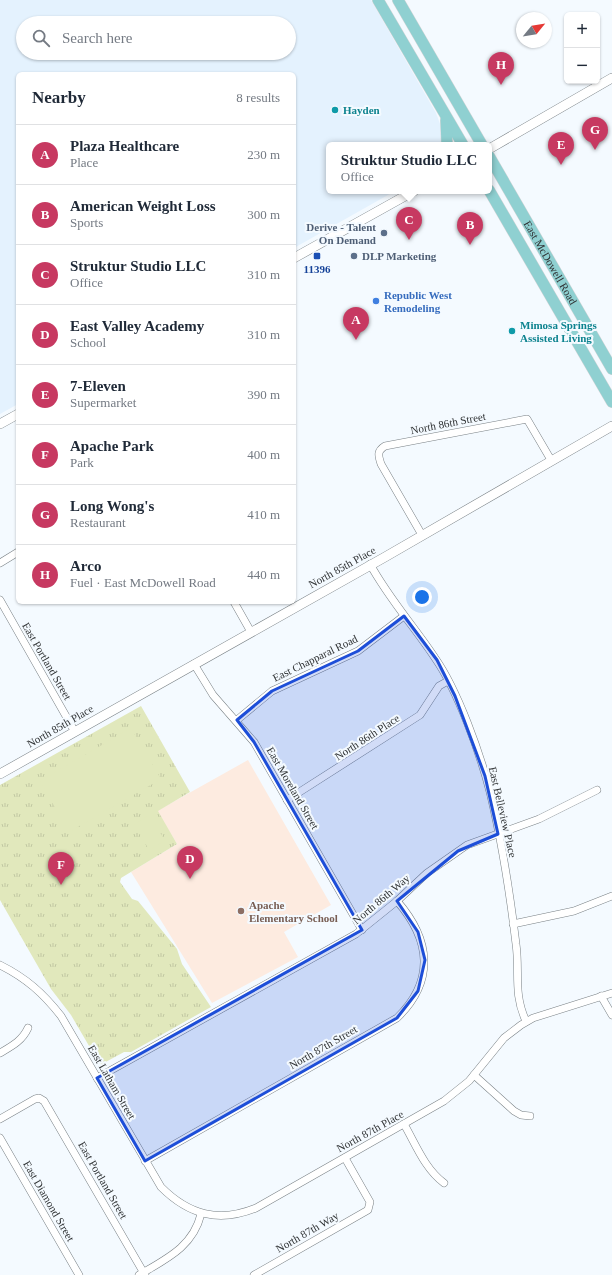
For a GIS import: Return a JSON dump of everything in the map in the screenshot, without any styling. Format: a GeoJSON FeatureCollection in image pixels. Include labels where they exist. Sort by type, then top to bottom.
{"type":"FeatureCollection","features":[{"type":"Feature","properties":{"kind":"main road"},"geometry":{"type":"LineString","coordinates":[[378,0],[461,142]]}},
{"type":"Feature","properties":{"kind":"main road"},"geometry":{"type":"LineString","coordinates":[[398,0],[480,142]]}},
{"type":"Feature","properties":{"kind":"main road"},"geometry":{"type":"LineString","coordinates":[[446,117],[447,142]]}},
{"type":"Feature","properties":{"kind":"main road","name":"East McDowell Road"},"geometry":{"type":"LineString","coordinates":[[492,161],[612,369]]}},
{"type":"Feature","properties":{"kind":"main road","name":"East McDowell Road"},"geometry":{"type":"LineString","coordinates":[[491,194],[612,402]]}},
{"type":"Feature","properties":{"kind":"main road"},"geometry":{"type":"LineString","coordinates":[[569,329],[584,320]]}},
{"type":"Feature","properties":{"kind":"street"},"geometry":{"type":"LineString","coordinates":[[492,147],[612,78]]}},
{"type":"Feature","properties":{"kind":"street"},"geometry":{"type":"LineString","coordinates":[[296,257],[409,194]]}},
{"type":"Feature","properties":{"kind":"street"},"geometry":{"type":"LineString","coordinates":[[0,424],[16,415]]}},
{"type":"Feature","properties":{"kind":"street","name":"North 86th Street"},"geometry":{"type":"LineString","coordinates":[[422,536],[381,464],[378,455],[380,449],[385,446],[527,419],[551,460]]}},
{"type":"Feature","properties":{"kind":"street","name":"North 85th Place"},"geometry":{"type":"LineString","coordinates":[[0,774],[422,536],[612,426]]}},
{"type":"Feature","properties":{"kind":"street"},"geometry":{"type":"LineString","coordinates":[[0,563],[16,553]]}},
{"type":"Feature","properties":{"kind":"street","name":"East Belleview Place"},"geometry":{"type":"LineString","coordinates":[[370,564],[389,598],[437,660],[448,681],[472,739],[485,776],[498,834],[513,924],[517,957],[518,998],[526,1021]]}},
{"type":"Feature","properties":{"kind":"street","name":"East Portland Street"},"geometry":{"type":"LineString","coordinates":[[0,600],[75,732]]}},
{"type":"Feature","properties":{"kind":"street"},"geometry":{"type":"LineString","coordinates":[[235,604],[251,632]]}},
{"type":"Feature","properties":{"kind":"street","name":"East Chapparal Road"},"geometry":{"type":"LineString","coordinates":[[237,720],[272,691],[358,651],[404,616]]}},
{"type":"Feature","properties":{"kind":"street","name":"East Moreland Street"},"geometry":{"type":"LineString","coordinates":[[194,664],[213,695],[237,720],[254,742],[362,930]]}},
{"type":"Feature","properties":{"kind":"street","name":"North 86th Place"},"geometry":{"type":"LineString","coordinates":[[287,800],[420,715],[439,686],[448,681]]}},
{"type":"Feature","properties":{"kind":"street","name":"North 86th Way"},"geometry":{"type":"LineString","coordinates":[[97,1078],[362,930],[397,901],[427,873],[458,851],[478,840],[539,819],[597,790]]}},
{"type":"Feature","properties":{"kind":"street"},"geometry":{"type":"LineString","coordinates":[[513,924],[574,911],[612,896]]}},
{"type":"Feature","properties":{"kind":"street","name":"North 87th Street"},"geometry":{"type":"LineString","coordinates":[[145,1162],[397,1018],[406,1010],[418,991],[425,960],[418,932],[412,920],[397,901]]}},
{"type":"Feature","properties":{"kind":"street","name":"East Latham Street"},"geometry":{"type":"LineString","coordinates":[[0,965],[26,979],[48,1000],[61,1016],[161,1187],[182,1205],[201,1214]]}},
{"type":"Feature","properties":{"kind":"street","name":"North 87th Place"},"geometry":{"type":"LineString","coordinates":[[201,1214],[221,1215],[247,1212],[345,1158],[450,1097],[474,1075],[504,1038],[526,1021],[612,993]]}},
{"type":"Feature","properties":{"kind":"street"},"geometry":{"type":"LineString","coordinates":[[601,996],[612,1015]]}},
{"type":"Feature","properties":{"kind":"street"},"geometry":{"type":"LineString","coordinates":[[0,1053],[17,1043],[24,1036],[28,1028]]}},
{"type":"Feature","properties":{"kind":"street"},"geometry":{"type":"LineString","coordinates":[[474,1075],[514,1112],[521,1115],[530,1116]]}},
{"type":"Feature","properties":{"kind":"street","name":"East Portland Street"},"geometry":{"type":"LineString","coordinates":[[0,1119],[35,1099],[39,1098],[44,1101],[142,1274]]}},
{"type":"Feature","properties":{"kind":"street"},"geometry":{"type":"LineString","coordinates":[[404,1124],[428,1167],[444,1183]]}},
{"type":"Feature","properties":{"kind":"street","name":"East Diamond Street"},"geometry":{"type":"LineString","coordinates":[[0,1138],[79,1275]]}},
{"type":"Feature","properties":{"kind":"street","name":"North 87th Way"},"geometry":{"type":"LineString","coordinates":[[254,1275],[368,1210],[370,1207],[367,1197],[345,1158]]}},
{"type":"Feature","properties":{"kind":"street"},"geometry":{"type":"LineString","coordinates":[[142,1274],[184,1247],[194,1233],[201,1214]]}},
{"type":"Feature","properties":{"kind":"highlighted area"},"geometry":{"type":"Polygon","coordinates":[[[404,616],[437,660],[455,696],[485,776],[498,834],[458,851],[397,901],[418,932],[425,960],[418,991],[397,1018],[145,1161],[97,1078],[362,930],[254,742],[237,720],[272,691],[358,651],[404,616]]]}},
{"type":"Feature","properties":{"kind":"shaded area"},"geometry":{"type":"Polygon","coordinates":[[[0,0],[371,0],[436,113],[443,132],[443,142],[326,142],[326,194],[390,194],[296,247],[296,72],[16,72],[16,405],[0,414],[0,0]]]}},
{"type":"Feature","properties":{"kind":"shaded area"},"geometry":{"type":"Polygon","coordinates":[[[248,760],[331,905],[284,932],[298,957],[212,1003],[131,872],[177,844],[157,811],[248,760]]]}},
{"type":"Feature","properties":{"kind":"green space"},"geometry":{"type":"Polygon","coordinates":[[[141,706],[190,792],[158,811],[177,844],[121,878],[120,882],[132,899],[138,901],[177,949],[182,964],[211,1007],[131,1052],[124,1052],[102,1064],[99,1063],[71,1015],[51,989],[0,900],[0,785],[141,706]]]}},
{"type":"Feature","properties":{"kind":"green space"},"geometry":{"type":"Polygon","coordinates":[[[131,728],[161,779],[69,832],[40,781],[131,728]]]}},
{"type":"Feature","properties":{"kind":"green space"},"geometry":{"type":"Polygon","coordinates":[[[150,815],[165,841],[149,850],[134,824],[150,815]]]}},
{"type":"Feature","properties":{"kind":"place","name":"Arco"},"geometry":{"type":"Point","coordinates":[501,85]}},
{"type":"Feature","properties":{"kind":"place","name":"Hayden"},"geometry":{"type":"Point","coordinates":[335,110]}},
{"type":"Feature","properties":{"kind":"place","name":"Long Wong's"},"geometry":{"type":"Point","coordinates":[595,150]}},
{"type":"Feature","properties":{"kind":"place","name":"7-Eleven"},"geometry":{"type":"Point","coordinates":[561,165]}},
{"type":"Feature","properties":{"kind":"place","name":"Derive - Talent On Demand"},"geometry":{"type":"Point","coordinates":[384,233]}},
{"type":"Feature","properties":{"kind":"place","name":"Struktur Studio LLC"},"geometry":{"type":"Point","coordinates":[409,240]}},
{"type":"Feature","properties":{"kind":"place","name":"American Weight Loss"},"geometry":{"type":"Point","coordinates":[470,245]}},
{"type":"Feature","properties":{"kind":"place","name":"11396"},"geometry":{"type":"Point","coordinates":[317,256]}},
{"type":"Feature","properties":{"kind":"place","name":"DLP Marketing"},"geometry":{"type":"Point","coordinates":[354,256]}},
{"type":"Feature","properties":{"kind":"place","name":"Republic West Remodeling"},"geometry":{"type":"Point","coordinates":[376,301]}},
{"type":"Feature","properties":{"kind":"place","name":"Mimosa Springs Assisted Living"},"geometry":{"type":"Point","coordinates":[512,331]}},
{"type":"Feature","properties":{"kind":"place","name":"Plaza Healthcare"},"geometry":{"type":"Point","coordinates":[356,340]}},
{"type":"Feature","properties":{"kind":"place","name":"East Valley Academy"},"geometry":{"type":"Point","coordinates":[190,879]}},
{"type":"Feature","properties":{"kind":"place","name":"Apache Park"},"geometry":{"type":"Point","coordinates":[61,885]}},
{"type":"Feature","properties":{"kind":"place","name":"Apache Elementary School"},"geometry":{"type":"Point","coordinates":[241,911]}}]}
